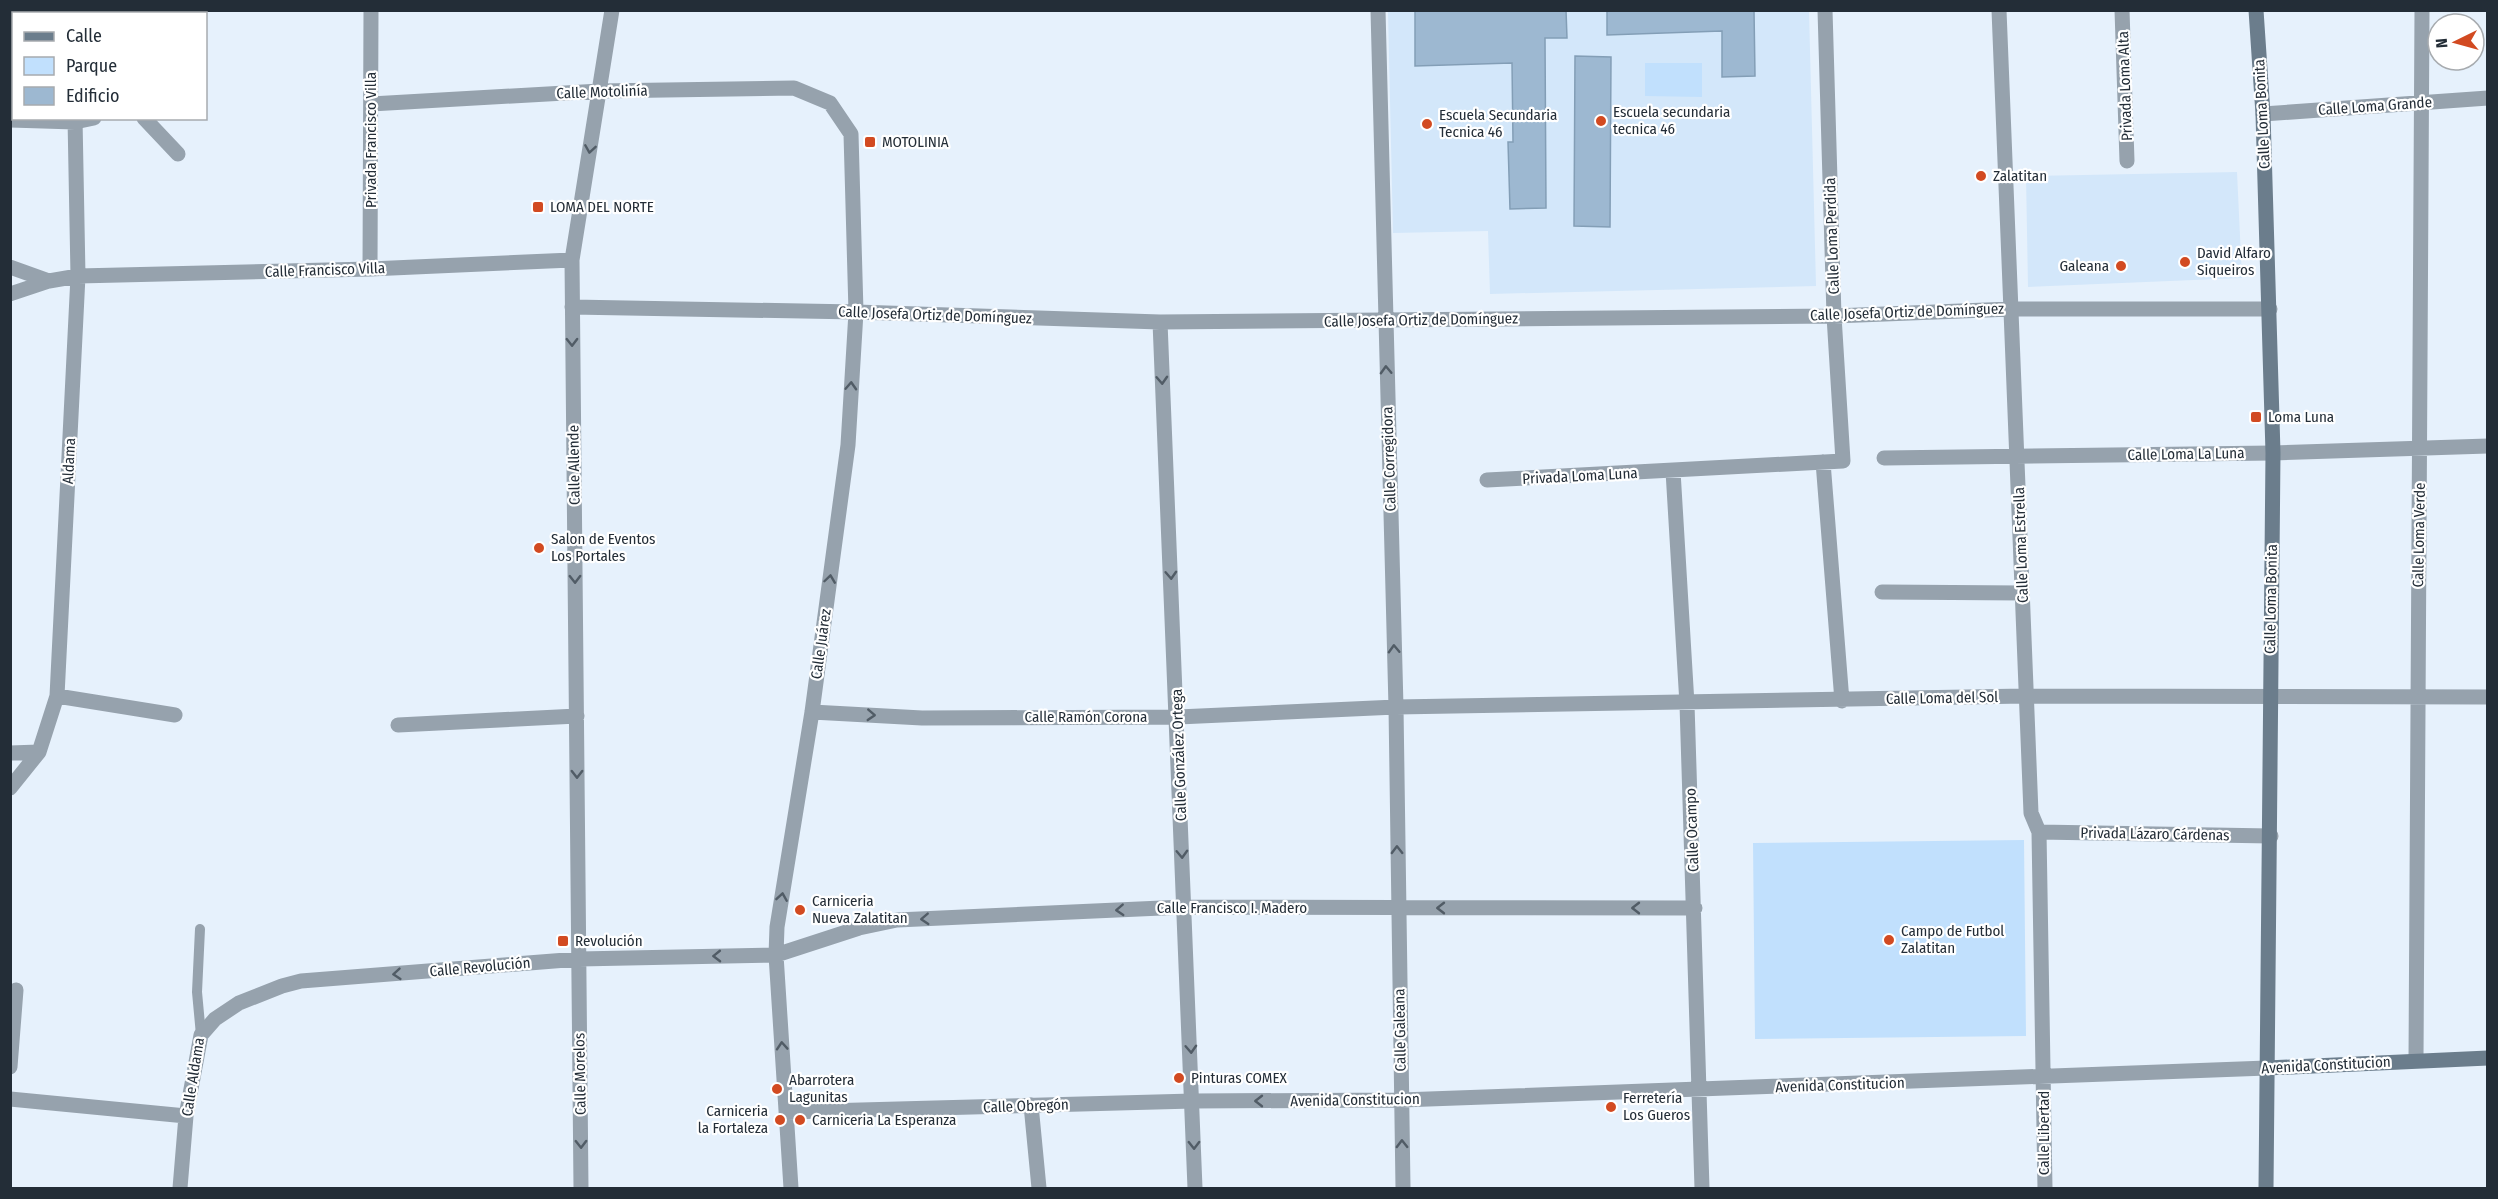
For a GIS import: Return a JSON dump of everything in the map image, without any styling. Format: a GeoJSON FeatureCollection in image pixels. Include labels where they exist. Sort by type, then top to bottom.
{"type":"FeatureCollection","features":[{"type":"Feature","properties":{"kind":"street","name":"Privada Francisco Villa"},"geometry":{"type":"LineString","coordinates":[[370,269],[371,10]]}},
{"type":"Feature","properties":{"kind":"street","name":"Calle Allende"},"geometry":{"type":"LineString","coordinates":[[579,959],[572,260],[612,10]]}},
{"type":"Feature","properties":{"kind":"street","name":"Calle Corregidora"},"geometry":{"type":"LineString","coordinates":[[1378,10],[1396,707],[1398,908]]}},
{"type":"Feature","properties":{"kind":"street","name":"Calle Loma Perdida"},"geometry":{"type":"LineString","coordinates":[[1823,462],[1843,461],[1834,316],[1825,10]]}},
{"type":"Feature","properties":{"kind":"street","name":"Calle Loma Estrella"},"geometry":{"type":"LineString","coordinates":[[1999,10],[2019,457],[2025,696],[2031,813],[2039,832],[2044,1078]]}},
{"type":"Feature","properties":{"kind":"street","name":"Privada Loma Alta"},"geometry":{"type":"LineString","coordinates":[[2122,10],[2127,161]]}},
{"type":"Feature","properties":{"kind":"street","name":"Calle Loma Bonita"},"geometry":{"type":"LineString","coordinates":[[2256,10],[2263,114],[2273,453],[2266,1188]]}},
{"type":"Feature","properties":{"kind":"street","name":"Calle Loma Verde"},"geometry":{"type":"LineString","coordinates":[[2416,1060],[2422,10]]}},
{"type":"Feature","properties":{"kind":"street","name":"Calle Motolinía"},"geometry":{"type":"LineString","coordinates":[[371,104],[600,91],[794,88],[830,103]]}},
{"type":"Feature","properties":{"kind":"street","name":"Calle Loma Grande"},"geometry":{"type":"LineString","coordinates":[[2263,114],[2487,98]]}},
{"type":"Feature","properties":{"kind":"street","name":"Calle Juárez"},"geometry":{"type":"LineString","coordinates":[[791,1188],[776,955],[779,916],[812,712],[848,445],[856,312],[850,134],[830,103]]}},
{"type":"Feature","properties":{"kind":"street"},"geometry":{"type":"LineString","coordinates":[[10,120],[75,120]]}},
{"type":"Feature","properties":{"kind":"street","name":"Aldama"},"geometry":{"type":"LineString","coordinates":[[10,788],[39,752],[57,696],[78,276],[75,120]]}},
{"type":"Feature","properties":{"kind":"street"},"geometry":{"type":"LineString","coordinates":[[146,120],[178,154]]}},
{"type":"Feature","properties":{"kind":"street","name":"Calle Francisco Villa"},"geometry":{"type":"LineString","coordinates":[[10,294],[49,281],[78,276],[370,269],[572,260]]}},
{"type":"Feature","properties":{"kind":"street"},"geometry":{"type":"LineString","coordinates":[[10,267],[49,281]]}},
{"type":"Feature","properties":{"kind":"street","name":"Calle Josefa Ortiz de Domínguez"},"geometry":{"type":"LineString","coordinates":[[572,307],[856,312],[1160,322],[1834,316],[2011,309],[2270,309]]}},
{"type":"Feature","properties":{"kind":"street","name":"Calle González Ortega"},"geometry":{"type":"LineString","coordinates":[[1160,322],[1178,717],[1195,1188]]}},
{"type":"Feature","properties":{"kind":"street","name":"Calle Loma La Luna"},"geometry":{"type":"LineString","coordinates":[[1884,458],[2273,453],[2487,446]]}},
{"type":"Feature","properties":{"kind":"street"},"geometry":{"type":"LineString","coordinates":[[1673,471],[1823,462],[1842,701]]}},
{"type":"Feature","properties":{"kind":"street","name":"Privada Loma Luna"},"geometry":{"type":"LineString","coordinates":[[1487,480],[1673,471]]}},
{"type":"Feature","properties":{"kind":"street","name":"Calle Ocampo"},"geometry":{"type":"LineString","coordinates":[[1673,471],[1687,704],[1702,1188]]}},
{"type":"Feature","properties":{"kind":"street"},"geometry":{"type":"LineString","coordinates":[[1882,592],[2022,593]]}},
{"type":"Feature","properties":{"kind":"street"},"geometry":{"type":"LineString","coordinates":[[57,696],[174,715]]}},
{"type":"Feature","properties":{"kind":"street","name":"Calle Loma del Sol"},"geometry":{"type":"LineString","coordinates":[[1396,707],[1687,704],[2025,696],[2487,697]]}},
{"type":"Feature","properties":{"kind":"street","name":"Calle Ramón Corona"},"geometry":{"type":"LineString","coordinates":[[812,712],[922,718],[1178,717],[1396,707]]}},
{"type":"Feature","properties":{"kind":"street"},"geometry":{"type":"LineString","coordinates":[[398,725],[577,716]]}},
{"type":"Feature","properties":{"kind":"street"},"geometry":{"type":"LineString","coordinates":[[10,753],[39,752]]}},
{"type":"Feature","properties":{"kind":"street","name":"Privada Lázaro Cárdenas"},"geometry":{"type":"LineString","coordinates":[[2039,832],[2271,836]]}},
{"type":"Feature","properties":{"kind":"street","name":"Calle Francisco I. Madero"},"geometry":{"type":"LineString","coordinates":[[776,955],[859,928],[897,920],[1184,907],[1695,908]]}},
{"type":"Feature","properties":{"kind":"street","name":"Calle Galeana"},"geometry":{"type":"LineString","coordinates":[[1398,908],[1403,1188]]}},
{"type":"Feature","properties":{"kind":"street","name":"Calle Revolución"},"geometry":{"type":"LineString","coordinates":[[201,1035],[215,1019],[239,1003],[301,981],[579,959],[776,955]]}},
{"type":"Feature","properties":{"kind":"street","name":"Calle Morelos"},"geometry":{"type":"LineString","coordinates":[[579,959],[581,1188]]}},
{"type":"Feature","properties":{"kind":"street"},"geometry":{"type":"LineString","coordinates":[[10,1066],[16,990]]}},
{"type":"Feature","properties":{"kind":"street","name":"Calle Aldama"},"geometry":{"type":"LineString","coordinates":[[180,1188],[186,1116],[201,1035]]}},
{"type":"Feature","properties":{"kind":"street","name":"Avenida Constitucion"},"geometry":{"type":"LineString","coordinates":[[1193,1101],[1401,1100],[2044,1078],[2487,1058]]}},
{"type":"Feature","properties":{"kind":"street","name":"Calle Libertad"},"geometry":{"type":"LineString","coordinates":[[2044,1078],[2044,1188]]}},
{"type":"Feature","properties":{"kind":"street"},"geometry":{"type":"LineString","coordinates":[[10,1098],[186,1116]]}},
{"type":"Feature","properties":{"kind":"street","name":"Calle Obregón"},"geometry":{"type":"LineString","coordinates":[[787,1112],[1193,1101]]}},
{"type":"Feature","properties":{"kind":"street"},"geometry":{"type":"LineString","coordinates":[[1031,1106],[1039,1188]]}},
{"type":"Feature","properties":{"kind":"lane","name":"Calle Aldama"},"geometry":{"type":"LineString","coordinates":[[200,929],[197,992],[201,1035]]}},
{"type":"Feature","properties":{"kind":"shaded area","name":"Escuela secundaria tecnica 46"},"geometry":{"type":"Polygon","coordinates":[[[1388,11],[1809,11],[1816,286],[1490,294],[1488,231],[1393,233],[1388,11]]]}},
{"type":"Feature","properties":{"kind":"shaded area"},"geometry":{"type":"Polygon","coordinates":[[[2237,172],[2242,278],[2028,287],[2026,176],[2237,172]]]}},
{"type":"Feature","properties":{"kind":"green space"},"geometry":{"type":"Polygon","coordinates":[[[1645,63],[1702,63],[1702,97],[1645,96],[1645,63]]]}},
{"type":"Feature","properties":{"kind":"green space","name":"Campo de Futbol Zalatitan"},"geometry":{"type":"Polygon","coordinates":[[[2024,840],[2026,1036],[1755,1039],[1753,843],[2024,840]]]}},
{"type":"Feature","properties":{"kind":"building"},"geometry":{"type":"Polygon","coordinates":[[[1415,10],[1566,10],[1567,38],[1545,38],[1546,208],[1510,209],[1508,142],[1513,142],[1512,63],[1415,66],[1415,10]]]}},
{"type":"Feature","properties":{"kind":"building"},"geometry":{"type":"Polygon","coordinates":[[[1607,10],[1754,10],[1755,76],[1722,77],[1722,31],[1607,35],[1607,10]]]}},
{"type":"Feature","properties":{"kind":"building"},"geometry":{"type":"Polygon","coordinates":[[[1575,56],[1611,57],[1610,227],[1574,226],[1575,56]]]}},
{"type":"Feature","properties":{"kind":"place","name":"Escuela secundaria tecnica 46"},"geometry":{"type":"Point","coordinates":[1601,121]}},
{"type":"Feature","properties":{"kind":"place","name":"Escuela Secundaria Tecnica 46"},"geometry":{"type":"Point","coordinates":[1427,124]}},
{"type":"Feature","properties":{"kind":"place","name":"MOTOLINIA"},"geometry":{"type":"Point","coordinates":[870,142]}},
{"type":"Feature","properties":{"kind":"place","name":"Zalatitan"},"geometry":{"type":"Point","coordinates":[1981,176]}},
{"type":"Feature","properties":{"kind":"place","name":"LOMA DEL NORTE"},"geometry":{"type":"Point","coordinates":[538,207]}},
{"type":"Feature","properties":{"kind":"place","name":"David Alfaro Siqueiros"},"geometry":{"type":"Point","coordinates":[2185,262]}},
{"type":"Feature","properties":{"kind":"place","name":"Galeana"},"geometry":{"type":"Point","coordinates":[2121,266]}},
{"type":"Feature","properties":{"kind":"place","name":"Loma Luna"},"geometry":{"type":"Point","coordinates":[2256,417]}},
{"type":"Feature","properties":{"kind":"place","name":"Salon de Eventos Los Portales"},"geometry":{"type":"Point","coordinates":[539,548]}},
{"type":"Feature","properties":{"kind":"place","name":"Carniceria Nueva Zalatitan"},"geometry":{"type":"Point","coordinates":[800,910]}},
{"type":"Feature","properties":{"kind":"place","name":"Campo de Futbol Zalatitan"},"geometry":{"type":"Point","coordinates":[1889,940]}},
{"type":"Feature","properties":{"kind":"place","name":"Revolución"},"geometry":{"type":"Point","coordinates":[563,941]}},
{"type":"Feature","properties":{"kind":"place","name":"Pinturas COMEX"},"geometry":{"type":"Point","coordinates":[1179,1078]}},
{"type":"Feature","properties":{"kind":"place","name":"Abarrotera Lagunitas"},"geometry":{"type":"Point","coordinates":[777,1089]}},
{"type":"Feature","properties":{"kind":"place","name":"Ferretería Los Gueros"},"geometry":{"type":"Point","coordinates":[1611,1107]}},
{"type":"Feature","properties":{"kind":"place","name":"Carniceria la Fortaleza"},"geometry":{"type":"Point","coordinates":[780,1120]}},
{"type":"Feature","properties":{"kind":"place","name":"Carniceria La Esperanza"},"geometry":{"type":"Point","coordinates":[800,1120]}}]}
